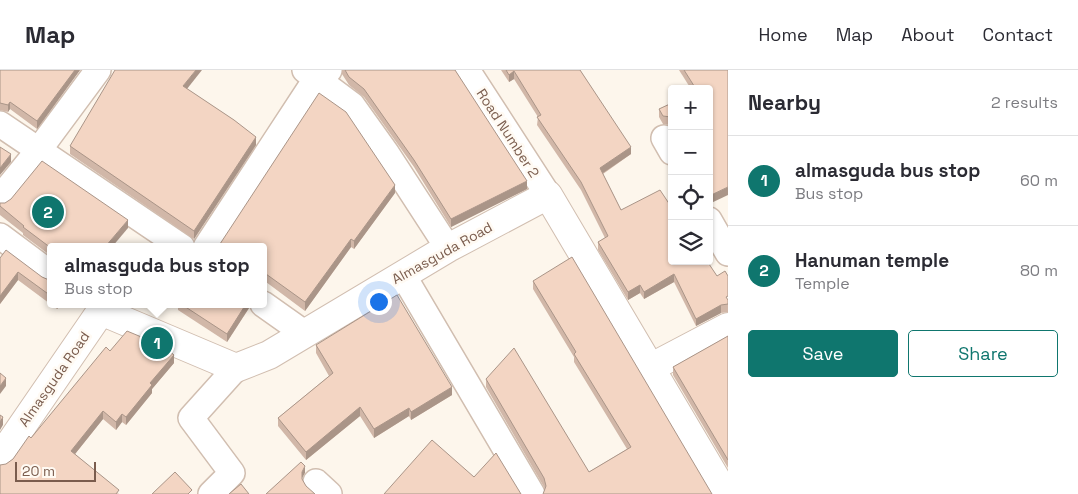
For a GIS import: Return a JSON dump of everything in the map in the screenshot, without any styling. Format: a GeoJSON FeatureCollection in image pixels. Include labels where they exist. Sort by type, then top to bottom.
{"type":"FeatureCollection","features":[{"type":"Feature","properties":{"kind":"street"},"geometry":{"type":"LineString","coordinates":[[0,198],[98,70]]}},
{"type":"Feature","properties":{"kind":"street","name":"Road Number 2"},"geometry":{"type":"LineString","coordinates":[[467,70],[548,195]]}},
{"type":"Feature","properties":{"kind":"street"},"geometry":{"type":"LineString","coordinates":[[209,243],[317,73],[352,105],[387,154],[448,248]]}},
{"type":"Feature","properties":{"kind":"street"},"geometry":{"type":"LineString","coordinates":[[0,124],[176,243]]}},
{"type":"Feature","properties":{"kind":"street"},"geometry":{"type":"LineString","coordinates":[[548,195],[725,494]]}},
{"type":"Feature","properties":{"kind":"street","name":"Almasguda Road"},"geometry":{"type":"LineString","coordinates":[[104,308],[236,368],[268,354],[448,248],[548,195]]}},
{"type":"Feature","properties":{"kind":"street"},"geometry":{"type":"LineString","coordinates":[[713,227],[728,254]]}},
{"type":"Feature","properties":{"kind":"street"},"geometry":{"type":"LineString","coordinates":[[0,236],[47,271]]}},
{"type":"Feature","properties":{"kind":"street"},"geometry":{"type":"LineString","coordinates":[[403,275],[532,494]]}},
{"type":"Feature","properties":{"kind":"street"},"geometry":{"type":"LineString","coordinates":[[267,307],[304,332]]}},
{"type":"Feature","properties":{"kind":"street","name":"Almasguda Road"},"geometry":{"type":"LineString","coordinates":[[0,458],[101,308]]}},
{"type":"Feature","properties":{"kind":"street"},"geometry":{"type":"LineString","coordinates":[[650,368],[728,327]]}},
{"type":"Feature","properties":{"kind":"street"},"geometry":{"type":"LineString","coordinates":[[210,494],[232,473],[191,418],[236,368]]}},
{"type":"Feature","properties":{"kind":"building"},"geometry":{"type":"Polygon","coordinates":[[[0,70],[75,70],[37,121],[10,102],[8,105],[0,103],[0,70]]]}},
{"type":"Feature","properties":{"kind":"building"},"geometry":{"type":"Polygon","coordinates":[[[115,70],[196,70],[183,86],[256,137],[194,231],[70,146],[115,70]]]}},
{"type":"Feature","properties":{"kind":"building"},"geometry":{"type":"Polygon","coordinates":[[[345,70],[455,70],[527,181],[451,219],[414,160],[364,89],[349,77],[345,70]]]}},
{"type":"Feature","properties":{"kind":"building"},"geometry":{"type":"Polygon","coordinates":[[[506,70],[580,70],[631,147],[600,168],[621,210],[660,190],[668,202],[668,265],[710,265],[717,276],[725,271],[728,276],[728,296],[726,297],[728,304],[721,305],[696,319],[674,274],[644,292],[640,285],[628,292],[598,242],[608,236],[581,182],[537,117],[541,115],[514,71],[509,75],[506,70]]]}},
{"type":"Feature","properties":{"kind":"building"},"geometry":{"type":"Polygon","coordinates":[[[684,70],[728,70],[728,187],[713,194],[713,85],[693,85],[684,70]]]}},
{"type":"Feature","properties":{"kind":"building"},"geometry":{"type":"Polygon","coordinates":[[[319,93],[346,112],[395,185],[354,241],[351,239],[305,302],[267,275],[267,243],[221,243],[319,93]]]}},
{"type":"Feature","properties":{"kind":"building"},"geometry":{"type":"Polygon","coordinates":[[[668,105],[668,117],[663,116],[659,109],[668,105]]]}},
{"type":"Feature","properties":{"kind":"building"},"geometry":{"type":"Polygon","coordinates":[[[0,147],[11,154],[0,168],[0,147]]]}},
{"type":"Feature","properties":{"kind":"building"},"geometry":{"type":"Polygon","coordinates":[[[42,161],[128,220],[108,243],[47,243],[47,245],[0,206],[0,203],[5,203],[11,199],[42,161]]]}},
{"type":"Feature","properties":{"kind":"building"},"geometry":{"type":"Polygon","coordinates":[[[6,250],[47,279],[47,293],[18,272],[0,296],[0,258],[6,250]]]}},
{"type":"Feature","properties":{"kind":"building"},"geometry":{"type":"Polygon","coordinates":[[[572,257],[712,494],[543,494],[546,486],[544,478],[486,379],[514,348],[589,472],[631,447],[574,354],[576,352],[533,281],[572,257]]]}},
{"type":"Feature","properties":{"kind":"building"},"geometry":{"type":"Polygon","coordinates":[[[397,295],[452,387],[411,412],[409,408],[374,429],[360,407],[306,452],[278,418],[333,373],[316,345],[397,295]]]}},
{"type":"Feature","properties":{"kind":"building"},"geometry":{"type":"Polygon","coordinates":[[[187,308],[243,308],[227,334],[187,308]]]}},
{"type":"Feature","properties":{"kind":"building"},"geometry":{"type":"Polygon","coordinates":[[[127,331],[163,346],[174,355],[150,383],[152,385],[126,417],[122,414],[116,422],[103,411],[71,451],[119,490],[116,494],[0,494],[0,465],[6,464],[13,459],[29,436],[31,438],[106,347],[110,351],[127,331]]]}},
{"type":"Feature","properties":{"kind":"building"},"geometry":{"type":"Polygon","coordinates":[[[728,336],[728,460],[673,367],[728,336]]]}},
{"type":"Feature","properties":{"kind":"building"},"geometry":{"type":"Polygon","coordinates":[[[0,373],[6,378],[0,386],[0,373]]]}},
{"type":"Feature","properties":{"kind":"building"},"geometry":{"type":"Polygon","coordinates":[[[432,440],[474,477],[496,453],[521,494],[384,494],[432,440]]]}},
{"type":"Feature","properties":{"kind":"building"},"geometry":{"type":"Polygon","coordinates":[[[301,462],[305,466],[302,472],[302,479],[306,486],[315,494],[266,494],[301,462]]]}},
{"type":"Feature","properties":{"kind":"building"},"geometry":{"type":"Polygon","coordinates":[[[175,472],[192,490],[188,494],[152,494],[175,472]]]}},
{"type":"Feature","properties":{"kind":"building"},"geometry":{"type":"Polygon","coordinates":[[[241,484],[249,494],[229,494],[241,484]]]}},
{"type":"Feature","properties":{"kind":"place","name":"Hanuman temple"},"geometry":{"type":"Point","coordinates":[48,212]}},
{"type":"Feature","properties":{"kind":"place","name":"almasguda bus stop"},"geometry":{"type":"Point","coordinates":[157,343]}}]}
